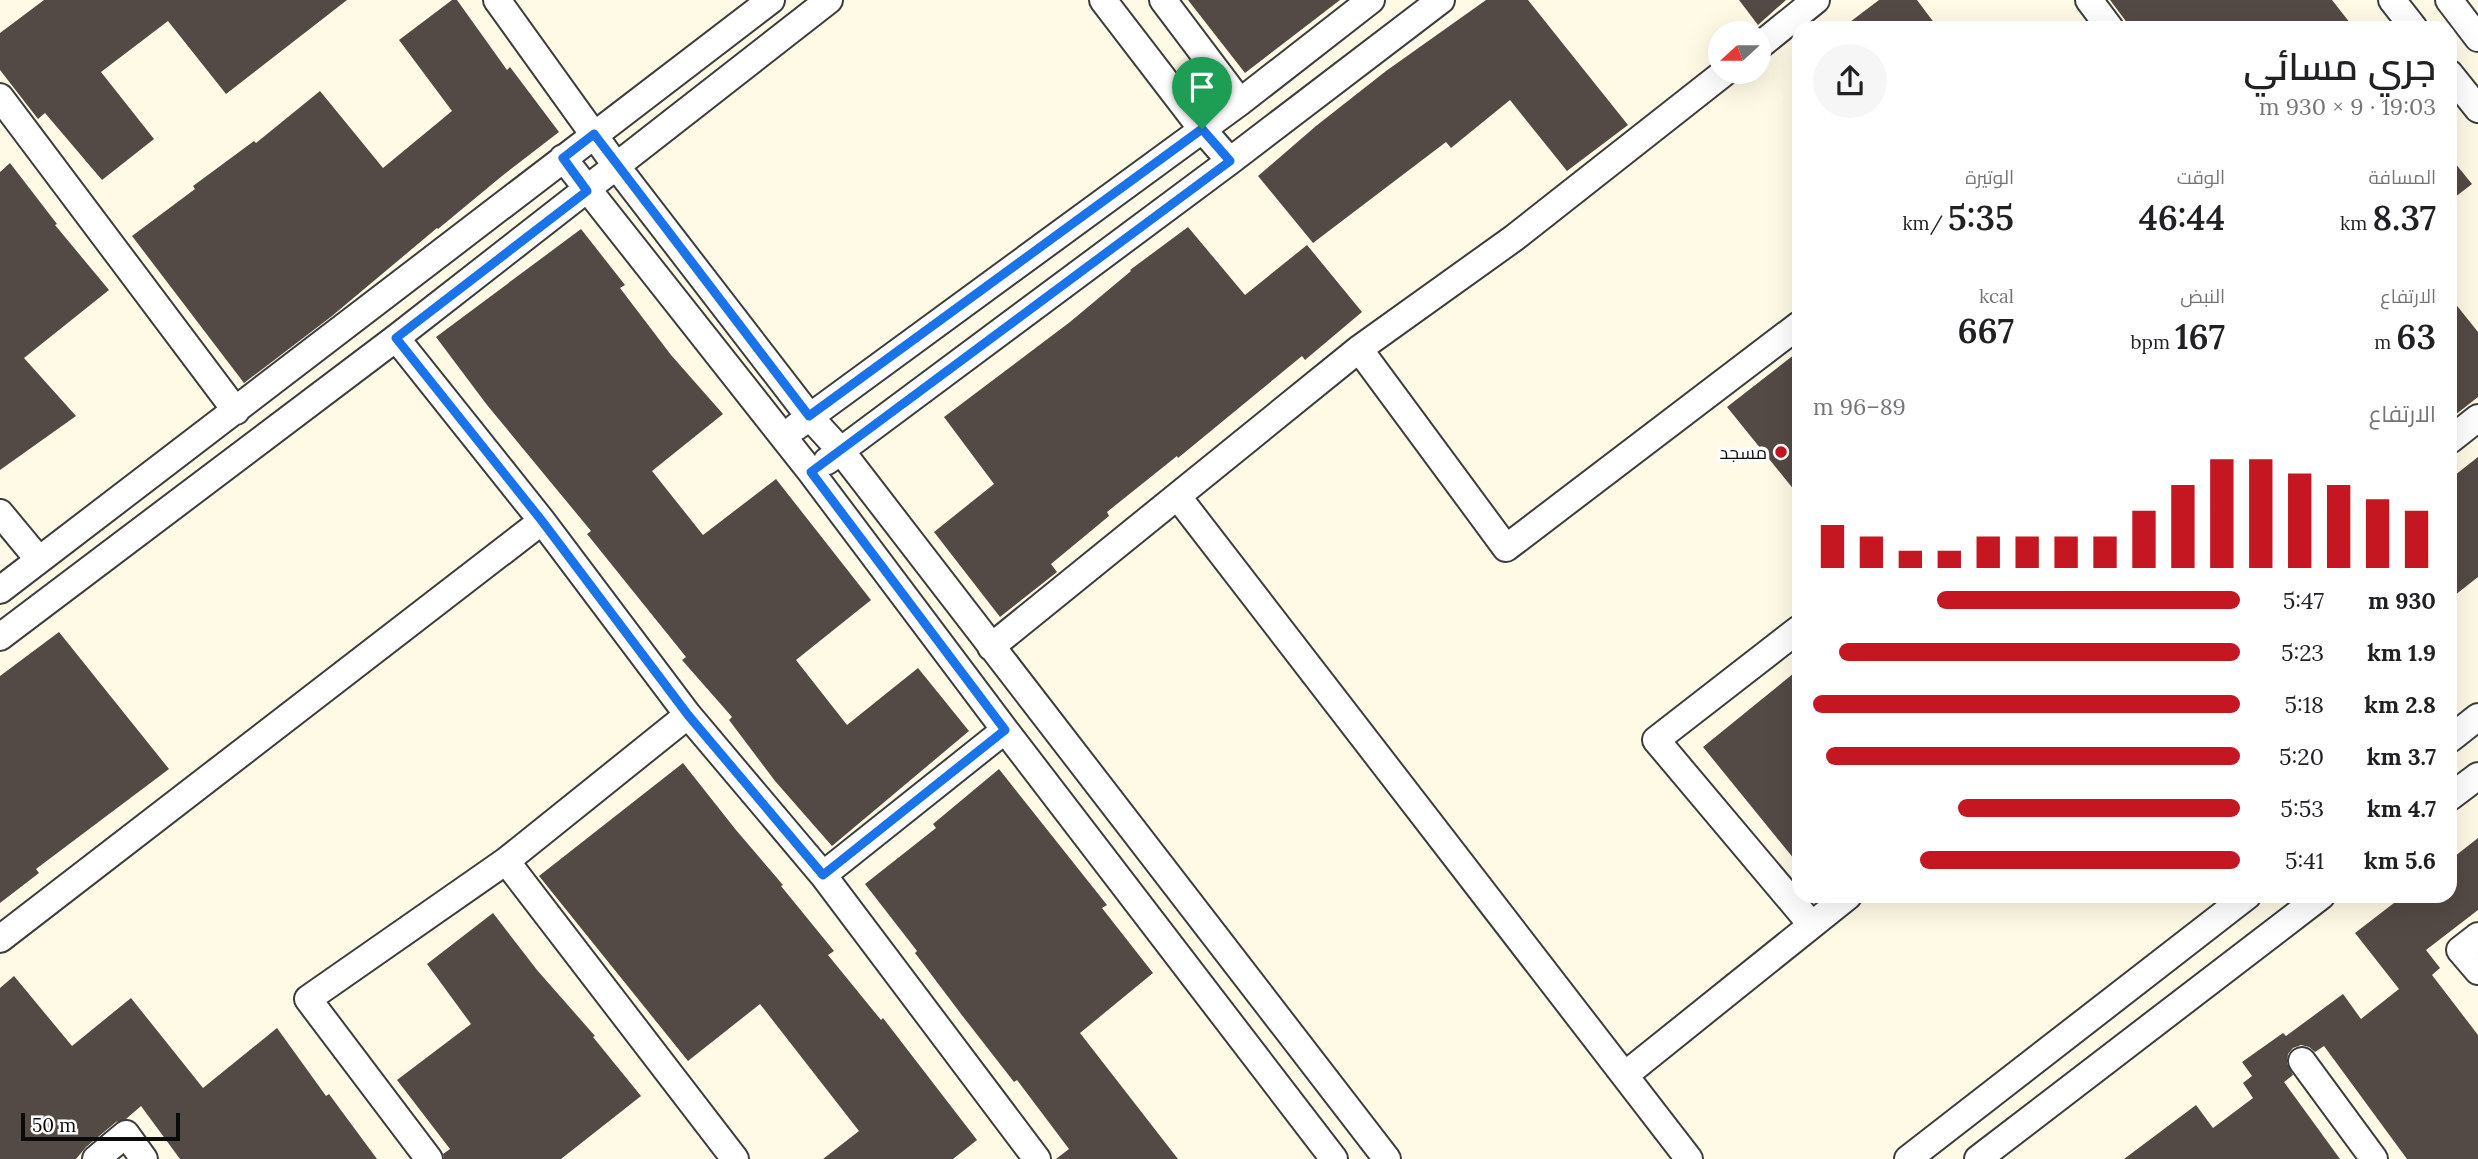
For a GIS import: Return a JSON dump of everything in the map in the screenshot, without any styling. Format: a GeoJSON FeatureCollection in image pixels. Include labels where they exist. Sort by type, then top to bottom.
{"type":"FeatureCollection","features":[{"type":"Feature","properties":{"kind":"street"},"geometry":{"type":"LineString","coordinates":[[497,0],[617,167],[809,416],[841,451],[1388,1159]]}},
{"type":"Feature","properties":{"kind":"street"},"geometry":{"type":"LineString","coordinates":[[0,590],[771,0]]}},
{"type":"Feature","properties":{"kind":"street"},"geometry":{"type":"LineString","coordinates":[[0,637],[396,338],[829,0]]}},
{"type":"Feature","properties":{"kind":"street"},"geometry":{"type":"LineString","coordinates":[[1103,0],[1202,129],[1230,161]]}},
{"type":"Feature","properties":{"kind":"street"},"geometry":{"type":"LineString","coordinates":[[1163,0],[1240,102]]}},
{"type":"Feature","properties":{"kind":"street"},"geometry":{"type":"LineString","coordinates":[[783,437],[1240,102],[1371,0]]}},
{"type":"Feature","properties":{"kind":"street"},"geometry":{"type":"LineString","coordinates":[[811,472],[1230,161],[1441,0]]}},
{"type":"Feature","properties":{"kind":"street"},"geometry":{"type":"LineString","coordinates":[[1800,21],[1816,0]]}},
{"type":"Feature","properties":{"kind":"street"},"geometry":{"type":"LineString","coordinates":[[2088,0],[2104,21]]}},
{"type":"Feature","properties":{"kind":"street"},"geometry":{"type":"LineString","coordinates":[[2392,0],[2408,21]]}},
{"type":"Feature","properties":{"kind":"street"},"geometry":{"type":"LineString","coordinates":[[2449,0],[2478,38]]}},
{"type":"Feature","properties":{"kind":"street"},"geometry":{"type":"LineString","coordinates":[[1771,41],[1792,31]]}},
{"type":"Feature","properties":{"kind":"street"},"geometry":{"type":"LineString","coordinates":[[2457,83],[2478,109]]}},
{"type":"Feature","properties":{"kind":"street"},"geometry":{"type":"LineString","coordinates":[[990,647],[1359,348],[1514,238],[1711,84]]}},
{"type":"Feature","properties":{"kind":"street"},"geometry":{"type":"LineString","coordinates":[[0,97],[236,411]]}},
{"type":"Feature","properties":{"kind":"street"},"geometry":{"type":"LineString","coordinates":[[563,158],[811,472],[1334,1159]]}},
{"type":"Feature","properties":{"kind":"street"},"geometry":{"type":"LineString","coordinates":[[1359,348],[1506,548],[1792,330]]}},
{"type":"Feature","properties":{"kind":"street"},"geometry":{"type":"LineString","coordinates":[[396,338],[542,521],[688,715],[823,875],[1037,1159]]}},
{"type":"Feature","properties":{"kind":"street"},"geometry":{"type":"LineString","coordinates":[[2457,434],[2478,418]]}},
{"type":"Feature","properties":{"kind":"street"},"geometry":{"type":"LineString","coordinates":[[1178,497],[1689,1159]]}},
{"type":"Feature","properties":{"kind":"street"},"geometry":{"type":"LineString","coordinates":[[0,513],[39,560]]}},
{"type":"Feature","properties":{"kind":"street"},"geometry":{"type":"LineString","coordinates":[[0,939],[542,521]]}},
{"type":"Feature","properties":{"kind":"street"},"geometry":{"type":"LineString","coordinates":[[1792,634],[1656,740],[1792,901]]}},
{"type":"Feature","properties":{"kind":"street"},"geometry":{"type":"LineString","coordinates":[[429,1159],[308,999],[506,861],[688,715]]}},
{"type":"Feature","properties":{"kind":"street"},"geometry":{"type":"LineString","coordinates":[[2457,733],[2478,717]]}},
{"type":"Feature","properties":{"kind":"street"},"geometry":{"type":"LineString","coordinates":[[823,875],[1005,730]]}},
{"type":"Feature","properties":{"kind":"street"},"geometry":{"type":"LineString","coordinates":[[2457,792],[2478,776]]}},
{"type":"Feature","properties":{"kind":"street"},"geometry":{"type":"LineString","coordinates":[[506,861],[735,1159]]}},
{"type":"Feature","properties":{"kind":"street"},"geometry":{"type":"LineString","coordinates":[[1793,903],[1811,924]]}},
{"type":"Feature","properties":{"kind":"street"},"geometry":{"type":"LineString","coordinates":[[1625,1075],[1839,903]]}},
{"type":"Feature","properties":{"kind":"street"},"geometry":{"type":"LineString","coordinates":[[1908,1159],[2238,903]]}},
{"type":"Feature","properties":{"kind":"street"},"geometry":{"type":"LineString","coordinates":[[1978,1159],[2312,903]]}},
{"type":"Feature","properties":{"kind":"street"},"geometry":{"type":"LineString","coordinates":[[2478,936],[2460,950],[2478,971]]}},
{"type":"Feature","properties":{"kind":"street"},"geometry":{"type":"LineString","coordinates":[[2117,997],[2145,1031]]}},
{"type":"Feature","properties":{"kind":"street"},"geometry":{"type":"LineString","coordinates":[[2302,1061],[2374,1159]]}},
{"type":"Feature","properties":{"kind":"street"},"geometry":{"type":"LineString","coordinates":[[96,1159],[125,1134],[145,1159]]}},
{"type":"Feature","properties":{"kind":"building"},"geometry":{"type":"Polygon","coordinates":[[[44,0],[347,0],[226,94],[168,21],[101,72],[154,139],[102,180],[45,113],[38,119],[0,70],[0,33],[44,0]]]}},
{"type":"Feature","properties":{"kind":"building"},"geometry":{"type":"Polygon","coordinates":[[[452,0],[457,0],[507,70],[510,67],[559,132],[437,228],[332,316],[244,383],[132,236],[195,189],[193,186],[254,141],[256,143],[320,91],[383,168],[452,111],[399,40],[452,0]]]}},
{"type":"Feature","properties":{"kind":"building"},"geometry":{"type":"Polygon","coordinates":[[[1188,0],[1340,0],[1245,73],[1188,0]]]}},
{"type":"Feature","properties":{"kind":"building"},"geometry":{"type":"Polygon","coordinates":[[[1486,0],[1528,0],[1628,125],[1567,171],[1510,100],[1451,148],[1446,142],[1313,243],[1258,176],[1386,71],[1486,0]]]}},
{"type":"Feature","properties":{"kind":"building"},"geometry":{"type":"Polygon","coordinates":[[[1739,0],[1786,0],[1762,21],[1755,21],[1739,0]]]}},
{"type":"Feature","properties":{"kind":"building"},"geometry":{"type":"Polygon","coordinates":[[[1879,0],[1917,0],[1933,21],[1851,21],[1879,0]]]}},
{"type":"Feature","properties":{"kind":"building"},"geometry":{"type":"Polygon","coordinates":[[[2110,0],[2332,0],[2348,21],[2126,21],[2110,0]]]}},
{"type":"Feature","properties":{"kind":"building"},"geometry":{"type":"Polygon","coordinates":[[[10,163],[57,224],[55,225],[109,290],[24,358],[76,416],[0,470],[0,172],[10,163]]]}},
{"type":"Feature","properties":{"kind":"building"},"geometry":{"type":"Polygon","coordinates":[[[2457,166],[2472,184],[2457,196],[2457,166]]]}},
{"type":"Feature","properties":{"kind":"building"},"geometry":{"type":"Polygon","coordinates":[[[1188,227],[1245,295],[1307,245],[1362,312],[1305,360],[1302,356],[1178,458],[1177,456],[1107,512],[1109,516],[1051,564],[1057,572],[1000,617],[934,532],[994,484],[944,417],[1070,322],[1130,270],[1188,227]]]}},
{"type":"Feature","properties":{"kind":"building"},"geometry":{"type":"Polygon","coordinates":[[[581,229],[625,285],[620,288],[671,355],[723,414],[652,471],[703,535],[776,479],[871,600],[796,660],[847,725],[918,668],[969,731],[832,846],[775,781],[729,720],[732,717],[682,660],[686,657],[587,534],[591,531],[487,405],[436,337],[581,229]]]}},
{"type":"Feature","properties":{"kind":"building"},"geometry":{"type":"Polygon","coordinates":[[[2457,306],[2478,332],[2478,397],[2457,414],[2457,306]]]}},
{"type":"Feature","properties":{"kind":"building","name":"مسجد"},"geometry":{"type":"Polygon","coordinates":[[[1792,356],[1792,487],[1727,407],[1792,356]]]}},
{"type":"Feature","properties":{"kind":"building"},"geometry":{"type":"Polygon","coordinates":[[[2478,457],[2478,577],[2457,594],[2457,474],[2478,457]]]}},
{"type":"Feature","properties":{"kind":"building"},"geometry":{"type":"Polygon","coordinates":[[[59,632],[169,769],[36,869],[39,873],[0,903],[0,676],[59,632]]]}},
{"type":"Feature","properties":{"kind":"building"},"geometry":{"type":"Polygon","coordinates":[[[1792,675],[1792,856],[1703,747],[1792,675]]]}},
{"type":"Feature","properties":{"kind":"building"},"geometry":{"type":"Polygon","coordinates":[[[683,763],[783,885],[781,886],[834,951],[828,955],[881,1020],[883,1018],[977,1140],[953,1159],[823,1159],[859,1131],[760,1004],[688,1061],[539,876],[683,763]]]}},
{"type":"Feature","properties":{"kind":"building"},"geometry":{"type":"Polygon","coordinates":[[[999,769],[1107,905],[1102,908],[1153,973],[1080,1033],[1178,1159],[1056,1159],[1069,1149],[1017,1080],[1014,1082],[961,1014],[865,884],[936,828],[933,824],[999,769]]]}},
{"type":"Feature","properties":{"kind":"building"},"geometry":{"type":"Polygon","coordinates":[[[2478,838],[2478,910],[2426,950],[2440,968],[2432,975],[2478,1035],[2478,1159],[2407,1159],[2324,1046],[2315,1052],[2301,1045],[2288,1054],[2287,1063],[2293,1075],[2284,1082],[2340,1159],[2124,1159],[2196,1105],[2213,1128],[2253,1098],[2243,1083],[2252,1076],[2242,1062],[2283,1033],[2286,1036],[2343,994],[2361,1019],[2399,989],[2355,933],[2394,903],[2457,903],[2457,854],[2478,838]]]}},
{"type":"Feature","properties":{"kind":"building"},"geometry":{"type":"Polygon","coordinates":[[[493,913],[641,1096],[561,1159],[444,1159],[443,1154],[450,1149],[397,1080],[471,1024],[427,964],[493,913]]]}},
{"type":"Feature","properties":{"kind":"building"},"geometry":{"type":"Polygon","coordinates":[[[14,976],[72,1046],[131,998],[203,1088],[277,1028],[326,1096],[329,1094],[377,1159],[180,1159],[141,1106],[126,1119],[116,1122],[76,1159],[0,1159],[0,988],[14,976]]]}},
{"type":"Feature","properties":{"kind":"place","name":"مسجد"},"geometry":{"type":"Point","coordinates":[1781,452]}},
{"type":"Feature","properties":{"kind":"route"},"geometry":{"type":"LineString","coordinates":[[1202,129],[1230,161],[811,472],[1005,730],[823,875],[688,715],[542,521],[396,338],[587,191],[563,158],[594,134],[809,416],[1202,129]]}}]}
